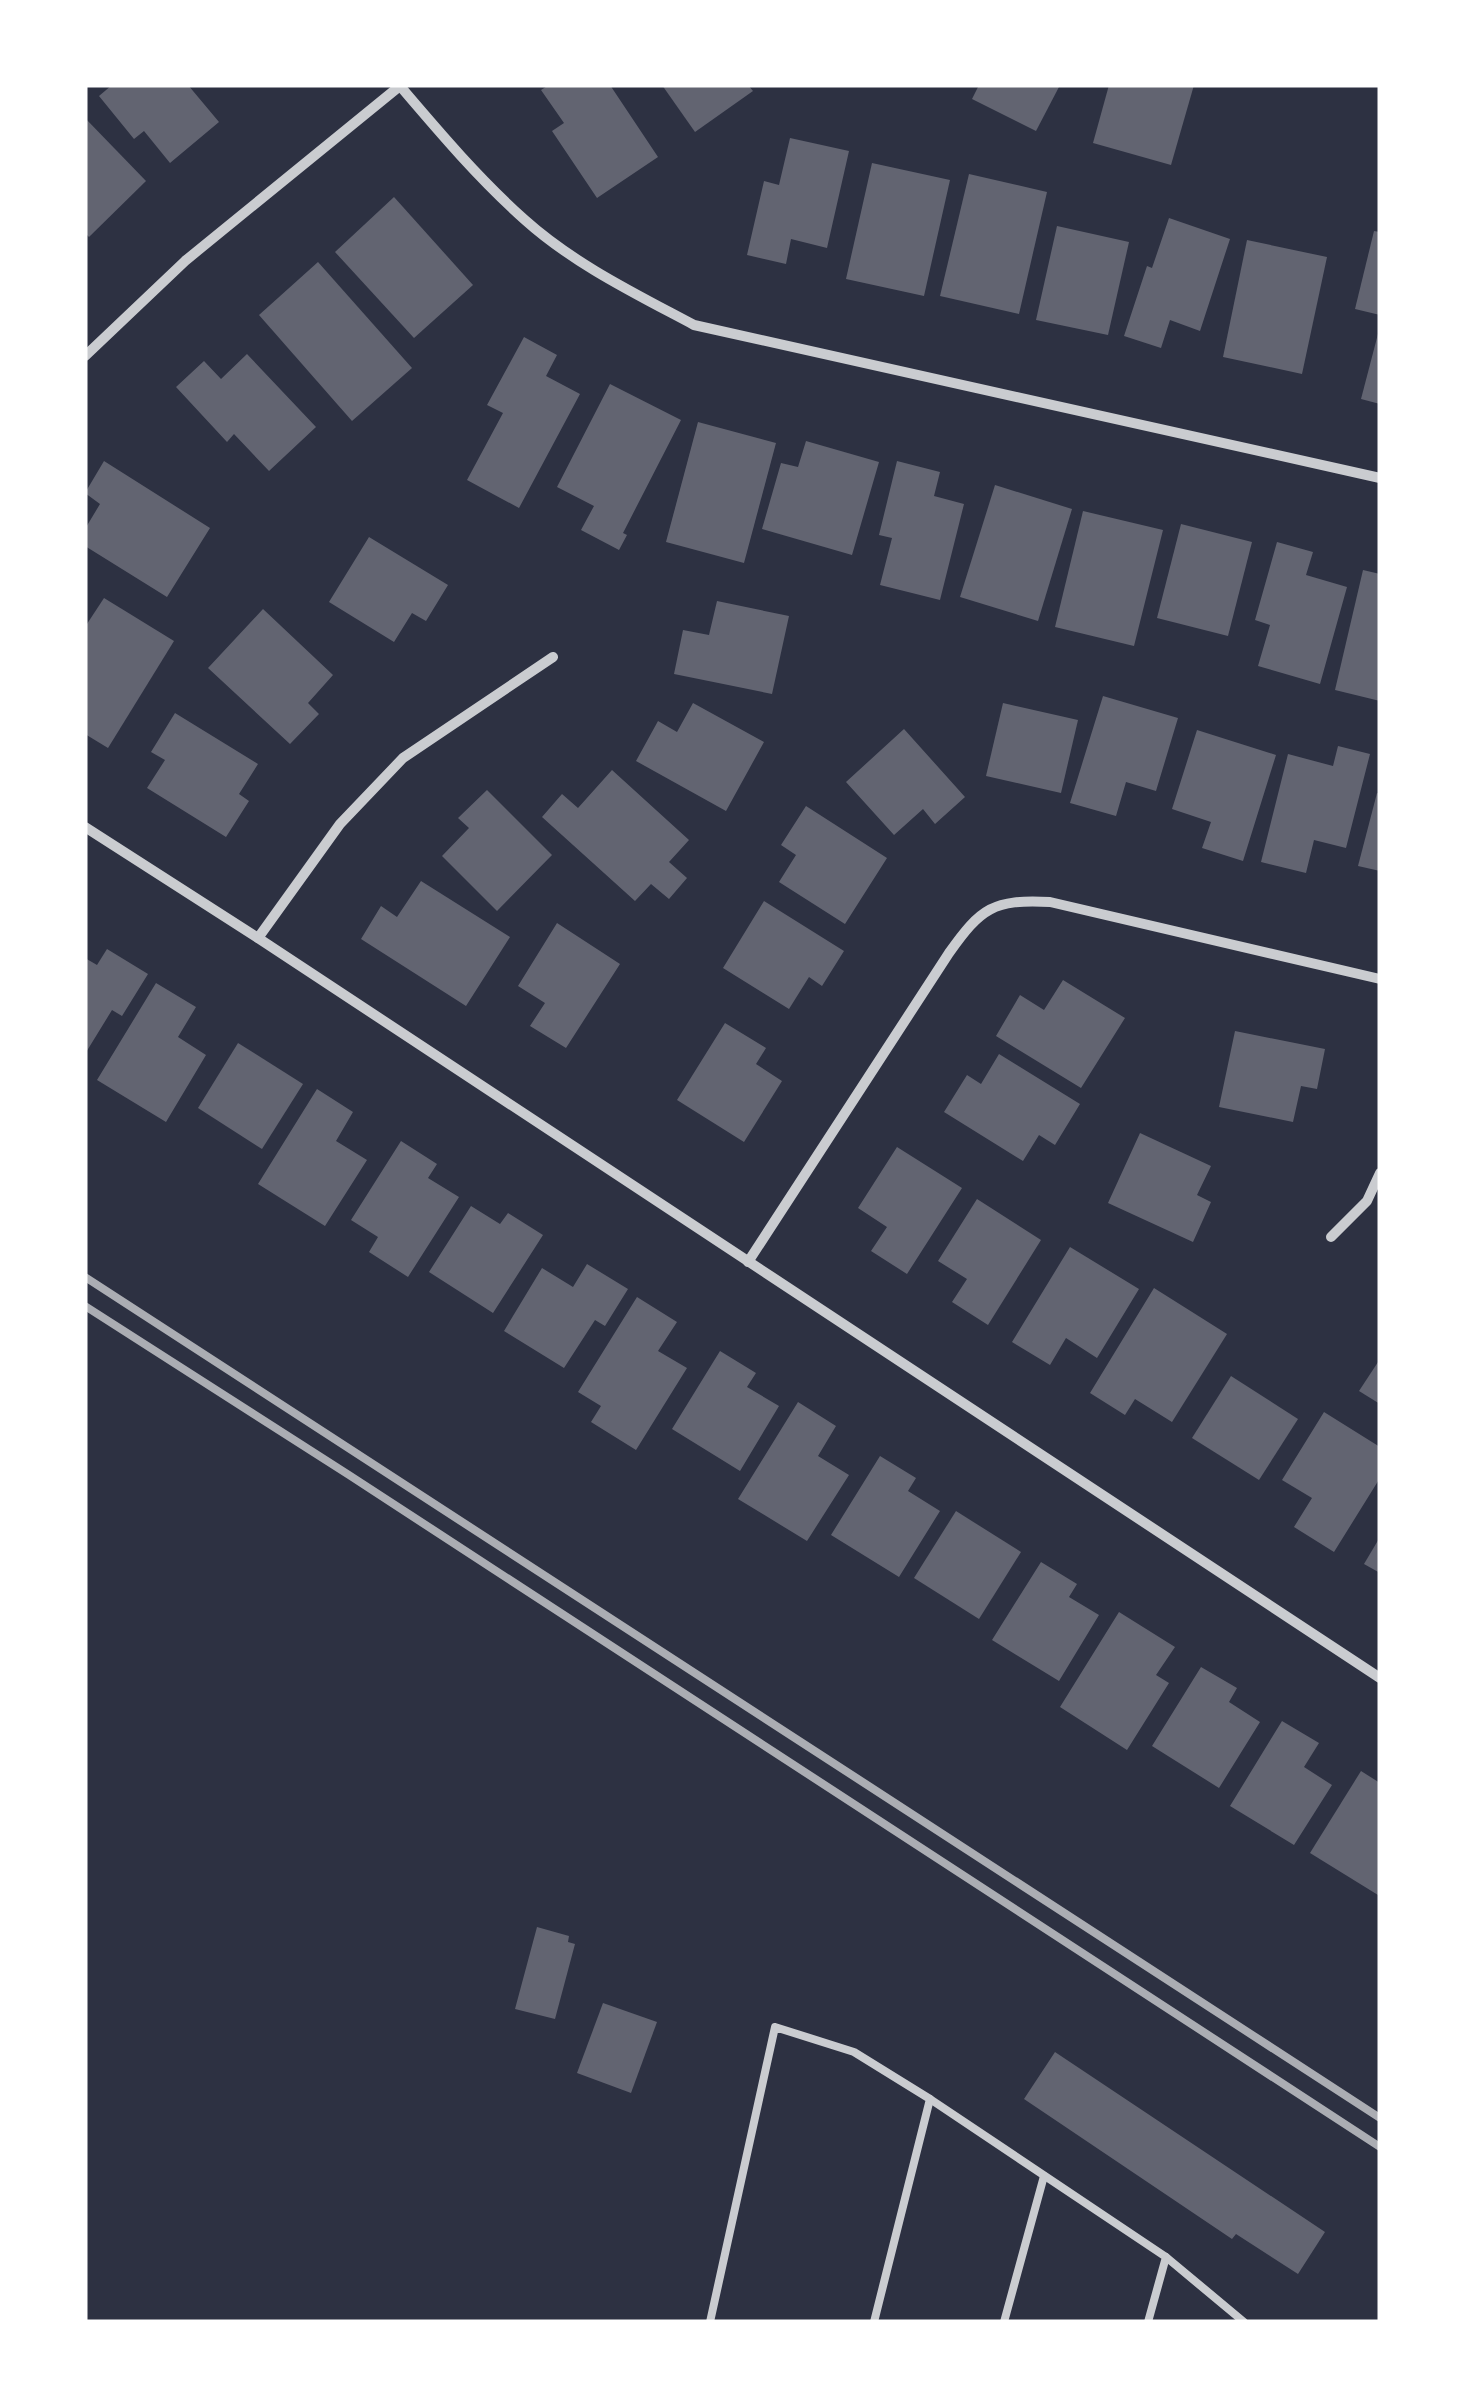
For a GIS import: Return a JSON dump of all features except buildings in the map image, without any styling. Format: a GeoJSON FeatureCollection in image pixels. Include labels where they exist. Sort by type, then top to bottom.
{"type":"FeatureCollection","features":[{"type":"Feature","properties":{"kind":"street"},"geometry":{"type":"LineString","coordinates":[[85,356],[185,261],[400,86],[468,166],[528,223],[605,278],[694,324],[1380,478]]}},
{"type":"Feature","properties":{"kind":"street"},"geometry":{"type":"LineString","coordinates":[[258,938],[340,824],[402,758],[552,657]]}},
{"type":"Feature","properties":{"kind":"street"},"geometry":{"type":"LineString","coordinates":[[85,827],[1380,1678]]}},
{"type":"Feature","properties":{"kind":"street"},"geometry":{"type":"LineString","coordinates":[[748,1262],[949,953],[966,929],[989,908],[1018,901],[1050,902],[1380,979]]}},
{"type":"Feature","properties":{"kind":"street"},"geometry":{"type":"LineString","coordinates":[[1332,1237],[1367,1201],[1380,1173]]}},
{"type":"Feature","properties":{"kind":"lane"},"geometry":{"type":"LineString","coordinates":[[710,2322],[776,2027],[854,2052],[930,2099],[1166,2258],[1244,2322]]}},
{"type":"Feature","properties":{"kind":"lane"},"geometry":{"type":"LineString","coordinates":[[874,2322],[930,2099]]}},
{"type":"Feature","properties":{"kind":"lane"},"geometry":{"type":"LineString","coordinates":[[1004,2322],[1044,2176]]}},
{"type":"Feature","properties":{"kind":"lane"},"geometry":{"type":"LineString","coordinates":[[1148,2322],[1166,2258]]}},
{"type":"Feature","properties":{"kind":"railway"},"geometry":{"type":"LineString","coordinates":[[85,1277],[1380,2118]]}},
{"type":"Feature","properties":{"kind":"railway"},"geometry":{"type":"LineString","coordinates":[[85,1306],[1380,2147]]}}]}
